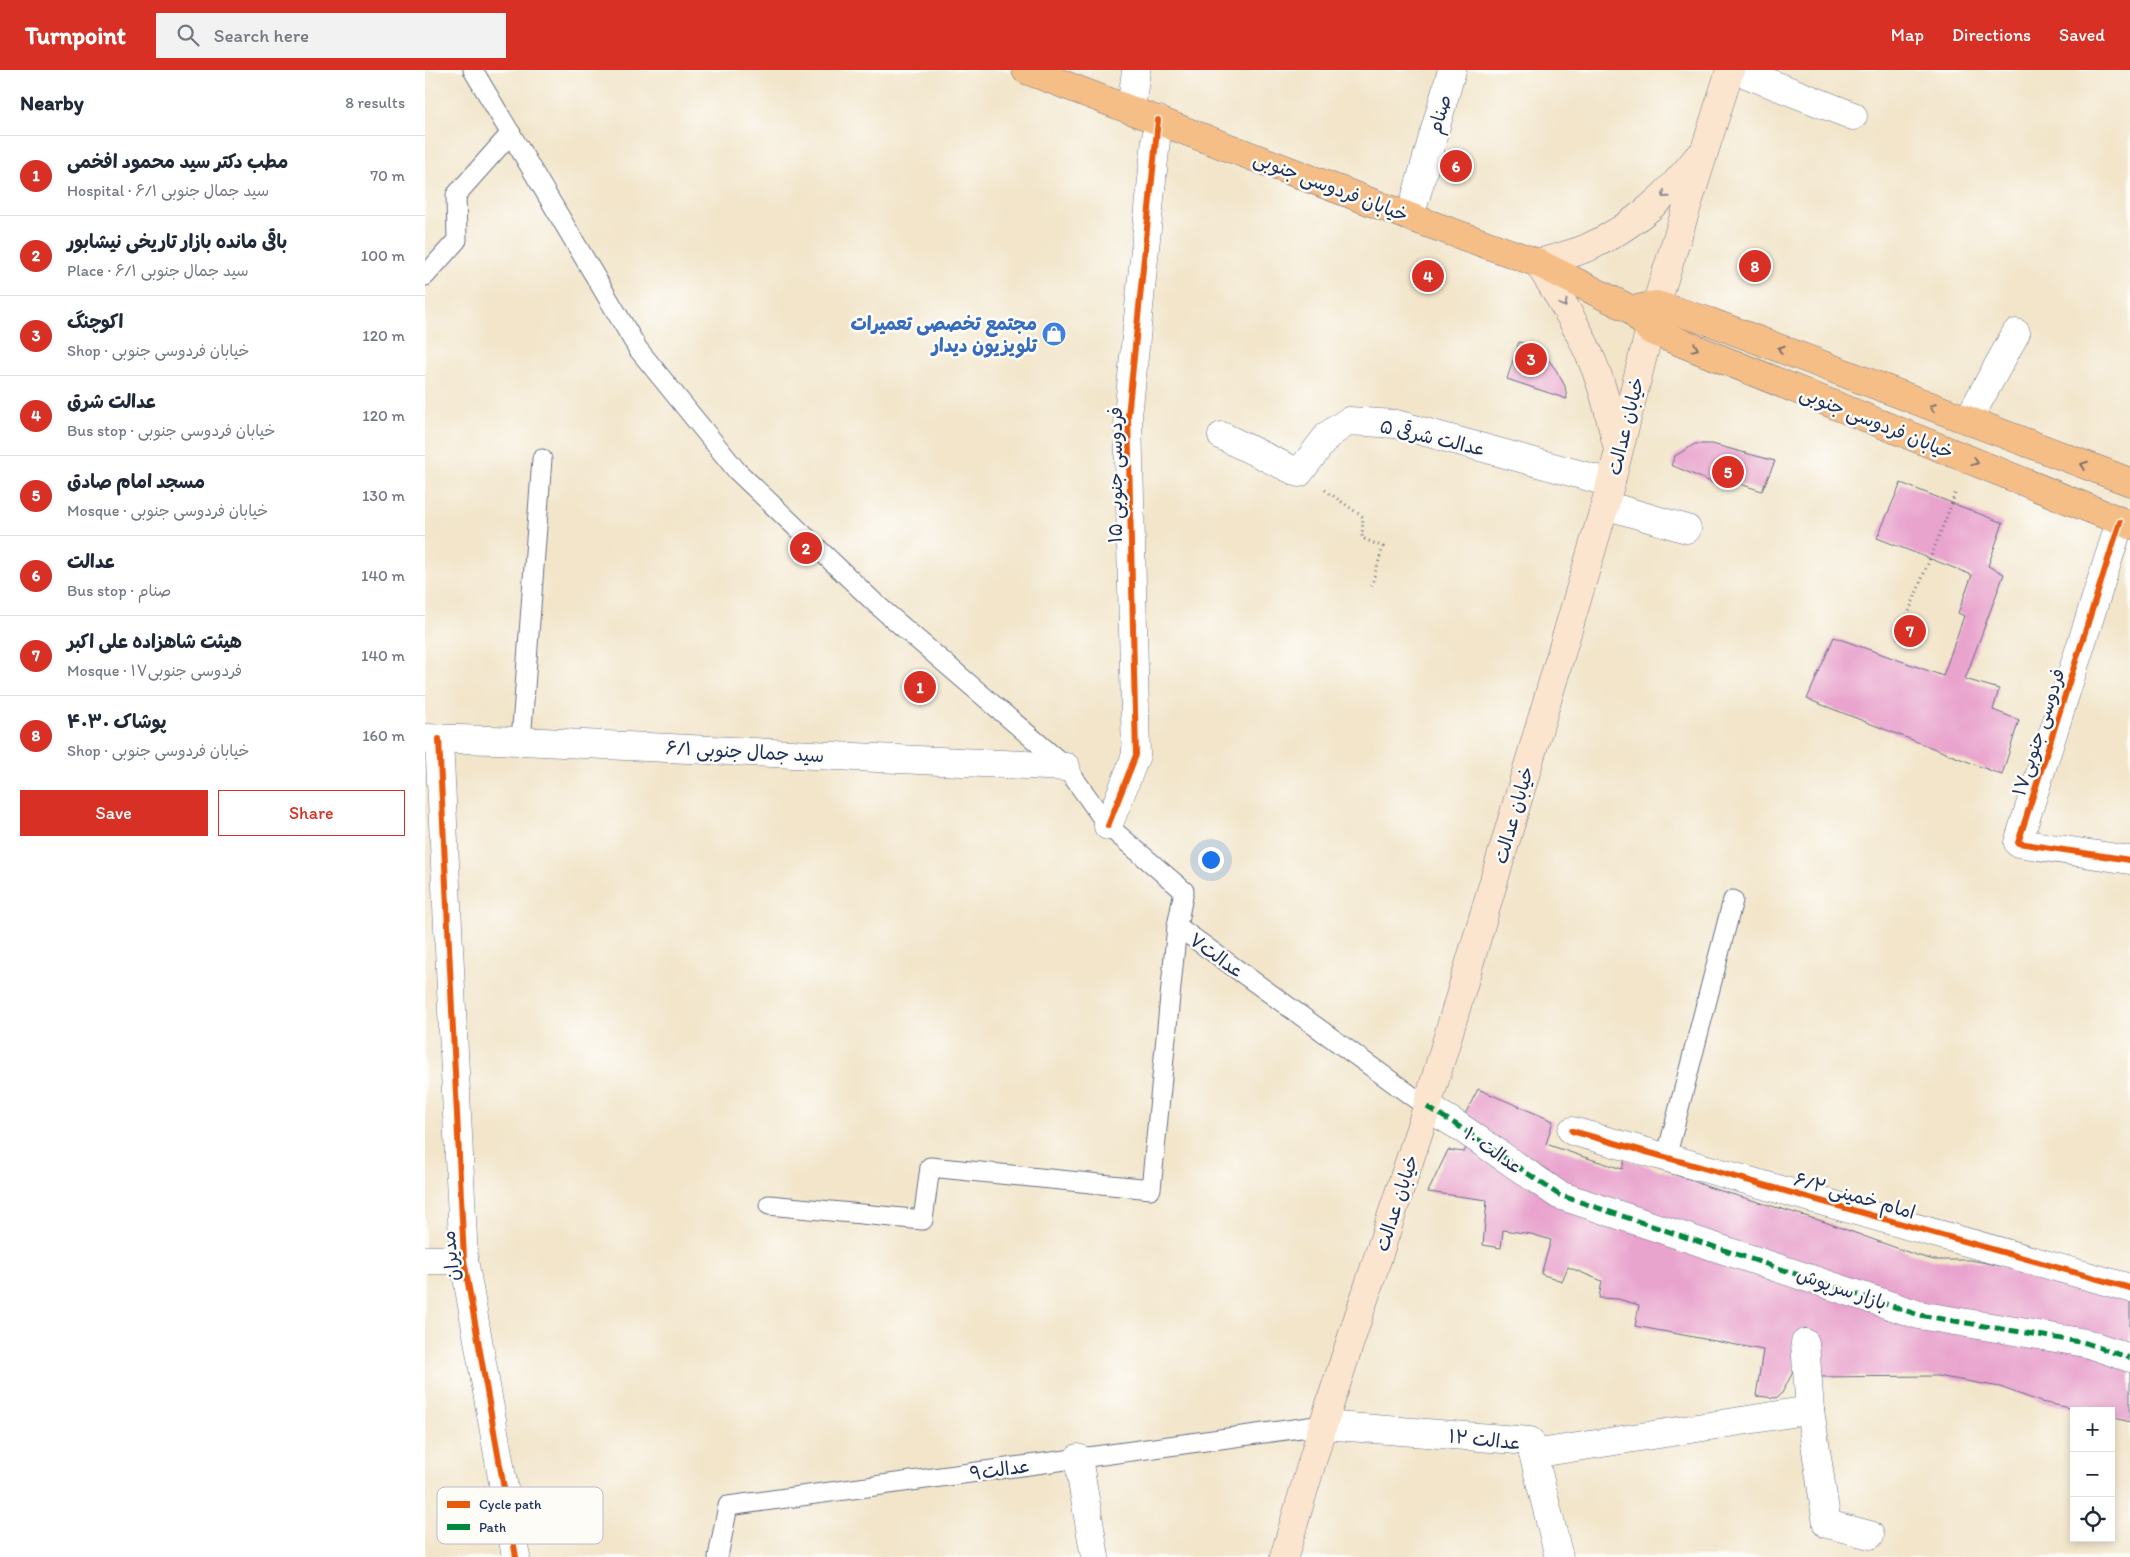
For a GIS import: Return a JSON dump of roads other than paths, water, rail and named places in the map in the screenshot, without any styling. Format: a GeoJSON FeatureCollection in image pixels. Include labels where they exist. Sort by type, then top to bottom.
{"type":"FeatureCollection","features":[{"type":"Feature","properties":{"kind":"main road","name":"خیابان فردوسی جنوبی"},"geometry":{"type":"LineString","coordinates":[[1027,70],[1538,263],[1646,315],[2125,524]]}},
{"type":"Feature","properties":{"kind":"main road","name":"خیابان عدالت"},"geometry":{"type":"LineString","coordinates":[[1284,1557],[1323,1425],[1427,1107],[1608,494],[1619,454],[1646,315],[1707,145],[1730,70]]}},
{"type":"Feature","properties":{"kind":"main road"},"geometry":{"type":"LineString","coordinates":[[1619,454],[1607,403],[1589,354],[1566,307],[1538,263],[1589,247],[1635,221],[1675,186],[1707,145]]}},
{"type":"Feature","properties":{"kind":"main road","name":"خیابان فردوسی جنوبی"},"geometry":{"type":"LineString","coordinates":[[1646,315],[1708,321],[2130,482]]}},
{"type":"Feature","properties":{"kind":"street"},"geometry":{"type":"LineString","coordinates":[[1131,110],[1136,70]]}},
{"type":"Feature","properties":{"kind":"street","name":"صنام"},"geometry":{"type":"LineString","coordinates":[[1410,216],[1452,70]]}},
{"type":"Feature","properties":{"kind":"street"},"geometry":{"type":"LineString","coordinates":[[1736,70],[1853,116]]}},
{"type":"Feature","properties":{"kind":"street","name":"فردوسی جنوبی ۱۵"},"geometry":{"type":"LineString","coordinates":[[1108,826],[1136,755],[1128,416],[1158,120]]}},
{"type":"Feature","properties":{"kind":"street"},"geometry":{"type":"LineString","coordinates":[[1968,420],[2016,333]]}},
{"type":"Feature","properties":{"kind":"street","name":"عدالت شرقی ۵"},"geometry":{"type":"LineString","coordinates":[[1222,436],[1299,473],[1328,435],[1349,421],[1396,424],[1608,494],[1687,528]]}},
{"type":"Feature","properties":{"kind":"street","name":"فردوسی جنوبی۱۷"},"geometry":{"type":"LineString","coordinates":[[2125,524],[2018,843],[2130,860]]}},
{"type":"Feature","properties":{"kind":"street","name":"سید جمال جنوبی ۶/۱"},"geometry":{"type":"LineString","coordinates":[[432,739],[521,741],[1066,767]]}},
{"type":"Feature","properties":{"kind":"street","name":"مدیران"},"geometry":{"type":"LineString","coordinates":[[432,739],[464,1260],[504,1487]]}},
{"type":"Feature","properties":{"kind":"street","name":"عدالت ۱۰"},"geometry":{"type":"LineString","coordinates":[[1427,1107],[1457,1125],[1559,1195]]}},
{"type":"Feature","properties":{"kind":"street","name":"امام خمینی ۶/۲"},"geometry":{"type":"LineString","coordinates":[[1572,1131],[2130,1288]]}},
{"type":"Feature","properties":{"kind":"street","name":"بازار سرپوش"},"geometry":{"type":"LineString","coordinates":[[1559,1195],[1919,1315],[2086,1343],[2130,1358]]}},
{"type":"Feature","properties":{"kind":"street"},"geometry":{"type":"LineString","coordinates":[[425,1260],[464,1260]]}},
{"type":"Feature","properties":{"kind":"street"},"geometry":{"type":"LineString","coordinates":[[1805,1342],[1810,1410],[1827,1524],[1869,1535]]}},
{"type":"Feature","properties":{"kind":"street"},"geometry":{"type":"LineString","coordinates":[[1533,1454],[1810,1410]]}},
{"type":"Feature","properties":{"kind":"street","name":"عدالت ۱۲"},"geometry":{"type":"LineString","coordinates":[[1323,1425],[1530,1441],[1559,1557]]}},
{"type":"Feature","properties":{"kind":"street"},"geometry":{"type":"LineString","coordinates":[[1078,1458],[1095,1557]]}},
{"type":"Feature","properties":{"kind":"street","name":"مدیران"},"geometry":{"type":"LineString","coordinates":[[514,1544],[516,1557]]}},
{"type":"Feature","properties":{"kind":"lane","name":"عدالت۷"},"geometry":{"type":"LineString","coordinates":[[473,70],[638,349],[737,471],[876,604],[1066,767],[1108,826],[1184,891],[1177,926],[1427,1107]]}},
{"type":"Feature","properties":{"kind":"lane"},"geometry":{"type":"LineString","coordinates":[[425,276],[457,240],[456,195],[511,133]]}},
{"type":"Feature","properties":{"kind":"lane"},"geometry":{"type":"LineString","coordinates":[[521,741],[542,459]]}},
{"type":"Feature","properties":{"kind":"lane"},"geometry":{"type":"LineString","coordinates":[[1666,1158],[1733,900]]}},
{"type":"Feature","properties":{"kind":"lane"},"geometry":{"type":"LineString","coordinates":[[769,1205],[923,1220],[930,1167],[1151,1189],[1177,926]]}},
{"type":"Feature","properties":{"kind":"lane","name":"عدالت۹"},"geometry":{"type":"LineString","coordinates":[[718,1557],[728,1506],[1323,1425]]}},
{"type":"Feature","properties":{"kind":"place","name":"عدالت"},"geometry":{"type":"Point","coordinates":[1456,166]}},
{"type":"Feature","properties":{"kind":"place","name":"پوشاک ۴۰۳۰"},"geometry":{"type":"Point","coordinates":[1755,266]}},
{"type":"Feature","properties":{"kind":"place","name":"عدالت شرق"},"geometry":{"type":"Point","coordinates":[1428,276]}},
{"type":"Feature","properties":{"kind":"place","name":"مجتمع تخصصی تعمیرات تلویزیون دیدار"},"geometry":{"type":"Point","coordinates":[1054,334]}},
{"type":"Feature","properties":{"kind":"place","name":"اکوچنگ"},"geometry":{"type":"Point","coordinates":[1531,359]}},
{"type":"Feature","properties":{"kind":"place","name":"مسجد امام صادق"},"geometry":{"type":"Point","coordinates":[1728,472]}},
{"type":"Feature","properties":{"kind":"place","name":"باقی مانده بازار تاریخی نیشابور"},"geometry":{"type":"Point","coordinates":[806,548]}},
{"type":"Feature","properties":{"kind":"place","name":"هیئت شاهزاده علی اکبر"},"geometry":{"type":"Point","coordinates":[1910,631]}},
{"type":"Feature","properties":{"kind":"place","name":"مطب دکتر سید محمود افخمی"},"geometry":{"type":"Point","coordinates":[920,687]}}]}
